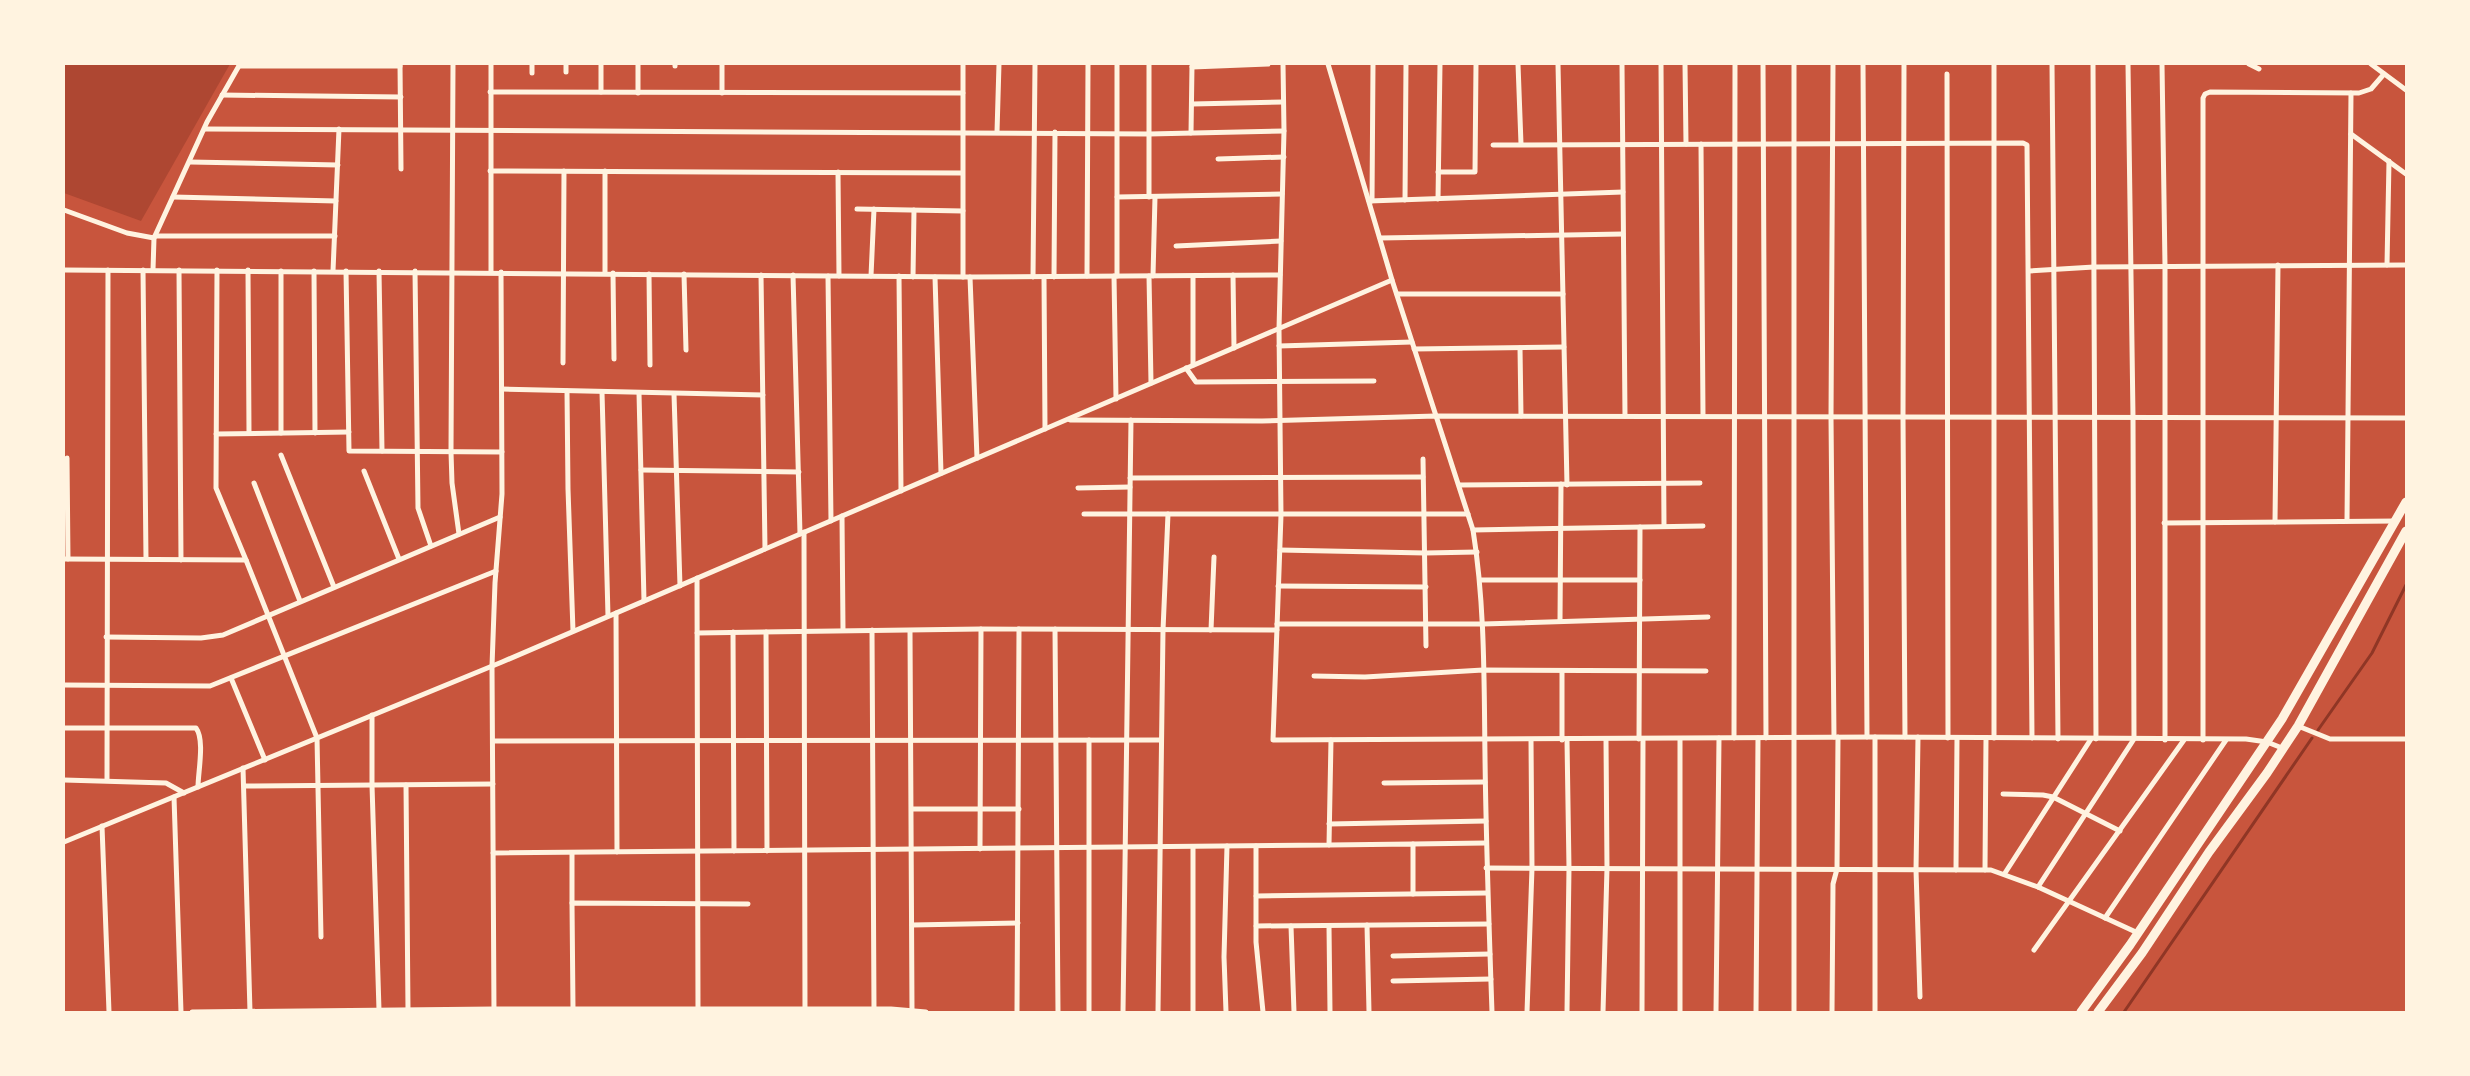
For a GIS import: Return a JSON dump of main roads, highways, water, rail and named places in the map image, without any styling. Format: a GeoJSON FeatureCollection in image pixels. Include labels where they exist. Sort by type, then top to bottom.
{"type":"FeatureCollection","features":[{"type":"Feature","properties":{"kind":"main road"},"geometry":{"type":"LineString","coordinates":[[2080,1012],[2138,933],[2267,742],[2406,502]]}},
{"type":"Feature","properties":{"kind":"main road"},"geometry":{"type":"LineString","coordinates":[[2098,1012],[2142,953],[2209,852],[2298,726],[2406,531]]}},
{"type":"Feature","properties":{"kind":"waterway"},"geometry":{"type":"LineString","coordinates":[[2318,730],[2372,653],[2406,585]]}},
{"type":"Feature","properties":{"kind":"waterway"},"geometry":{"type":"LineString","coordinates":[[2124,1012],[2312,738]]}}]}
